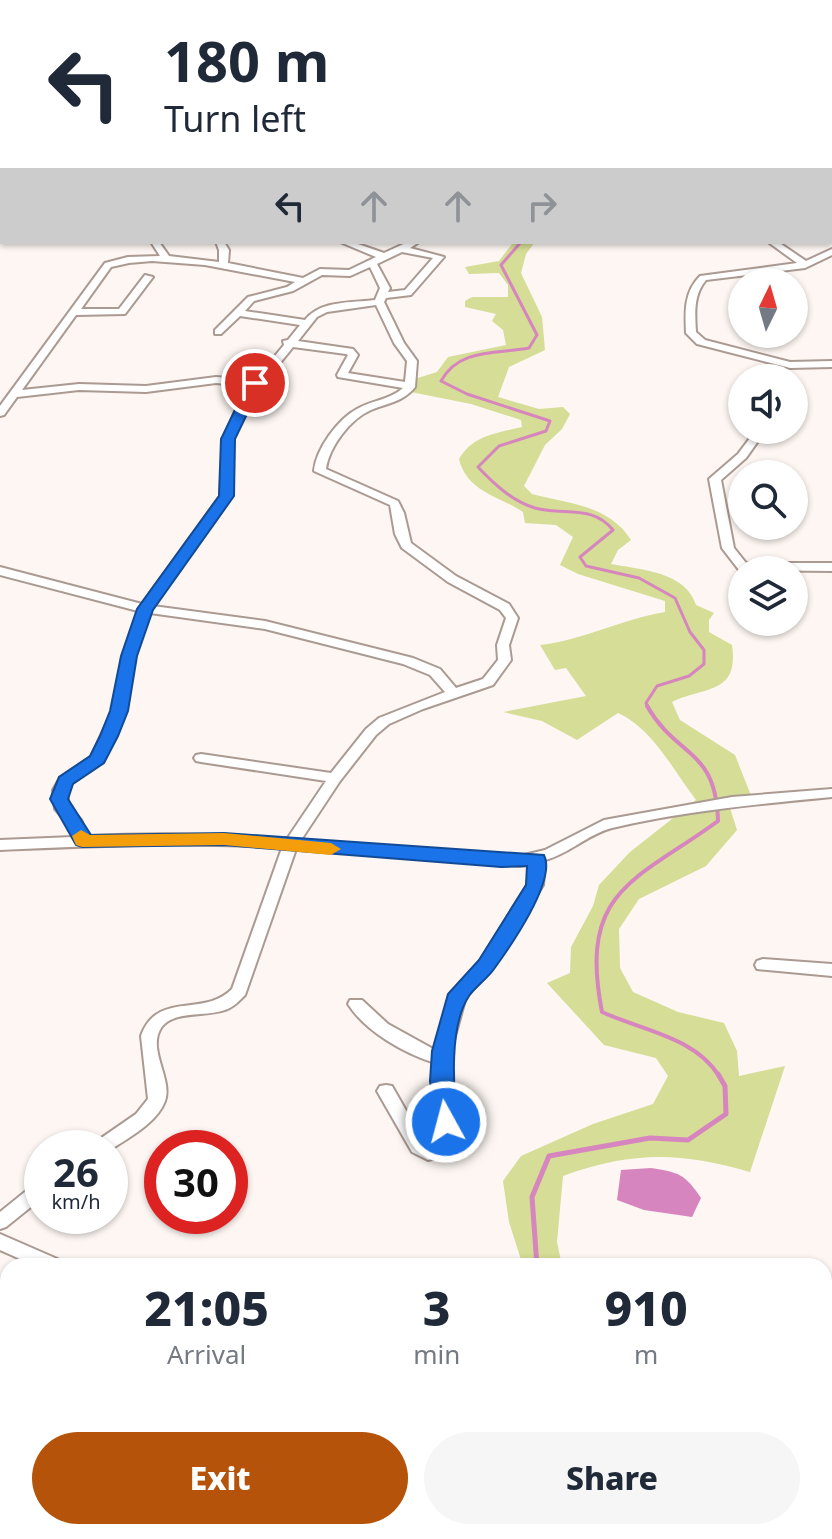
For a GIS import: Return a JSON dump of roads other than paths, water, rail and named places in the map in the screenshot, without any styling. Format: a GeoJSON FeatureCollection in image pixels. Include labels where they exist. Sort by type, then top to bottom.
{"type":"FeatureCollection","features":[{"type":"Feature","properties":{"kind":"street"},"geometry":{"type":"LineString","coordinates":[[156,244],[168,261]]}},
{"type":"Feature","properties":{"kind":"street"},"geometry":{"type":"LineString","coordinates":[[221,244],[223,264]]}},
{"type":"Feature","properties":{"kind":"street"},"geometry":{"type":"LineString","coordinates":[[349,244],[385,257]]}},
{"type":"Feature","properties":{"kind":"street"},"geometry":{"type":"LineString","coordinates":[[218,332],[251,299],[290,289],[320,272],[350,273],[411,244]]}},
{"type":"Feature","properties":{"kind":"street"},"geometry":{"type":"LineString","coordinates":[[775,244],[805,265]]}},
{"type":"Feature","properties":{"kind":"street"},"geometry":{"type":"LineString","coordinates":[[82,841],[76,823],[62,809],[60,790],[65,781],[97,759],[119,711],[129,656],[145,609],[222,505],[229,490],[227,465],[231,429],[255,383],[305,323],[324,309],[408,293],[439,257],[402,249]]}},
{"type":"Feature","properties":{"kind":"street"},"geometry":{"type":"LineString","coordinates":[[793,364],[701,342],[691,333],[690,304],[697,284],[703,278],[805,265],[832,252]]}},
{"type":"Feature","properties":{"kind":"street"},"geometry":{"type":"LineString","coordinates":[[0,413],[108,265],[129,260],[223,264],[304,281]]}},
{"type":"Feature","properties":{"kind":"street"},"geometry":{"type":"LineString","coordinates":[[126,1130],[142,1119],[157,1100],[149,1038],[154,1024],[167,1014],[222,1007],[239,991],[290,845],[335,778],[384,721],[488,682],[503,667],[503,645],[512,618],[510,612],[452,579],[406,545],[399,531],[400,510],[394,503],[323,475],[318,465],[353,416],[400,396],[410,386],[412,361],[399,343],[382,299],[383,280],[372,263]]}},
{"type":"Feature","properties":{"kind":"street"},"geometry":{"type":"LineString","coordinates":[[75,312],[122,312],[148,277]]}},
{"type":"Feature","properties":{"kind":"street"},"geometry":{"type":"LineString","coordinates":[[236,312],[305,323]]}},
{"type":"Feature","properties":{"kind":"street"},"geometry":{"type":"LineString","coordinates":[[287,343],[349,351],[353,355],[342,375],[410,386]]}},
{"type":"Feature","properties":{"kind":"street"},"geometry":{"type":"LineString","coordinates":[[808,365],[832,364]]}},
{"type":"Feature","properties":{"kind":"street"},"geometry":{"type":"LineString","coordinates":[[14,394],[79,387],[146,389],[216,380],[255,383]]}},
{"type":"Feature","properties":{"kind":"street"},"geometry":{"type":"LineString","coordinates":[[751,444],[742,456],[715,479],[728,548],[743,567],[832,567]]}},
{"type":"Feature","properties":{"kind":"street"},"geometry":{"type":"LineString","coordinates":[[0,571],[145,609],[265,625],[408,661],[435,672],[454,694]]}},
{"type":"Feature","properties":{"kind":"street"},"geometry":{"type":"LineString","coordinates":[[201,758],[335,778]]}},
{"type":"Feature","properties":{"kind":"street"},"geometry":{"type":"LineString","coordinates":[[0,845],[224,839],[501,861],[538,859],[604,825],[709,805],[832,793]]}},
{"type":"Feature","properties":{"kind":"street"},"geometry":{"type":"LineString","coordinates":[[386,1091],[418,1147],[428,1153],[439,1153],[448,1141],[442,1059],[458,994],[486,965],[535,885],[538,859]]}},
{"type":"Feature","properties":{"kind":"street"},"geometry":{"type":"LineString","coordinates":[[763,965],[832,970]]}},
{"type":"Feature","properties":{"kind":"street"},"geometry":{"type":"LineString","coordinates":[[356,1004],[367,1017],[428,1054],[442,1059]]}},
{"type":"Feature","properties":{"kind":"street"},"geometry":{"type":"LineString","coordinates":[[0,1222],[24,1203]]}},
{"type":"Feature","properties":{"kind":"street"},"geometry":{"type":"LineString","coordinates":[[0,1242],[37,1258]]}},
{"type":"Feature","properties":{"kind":"waterway"},"geometry":{"type":"LineString","coordinates":[[519,244],[501,265],[537,335],[529,348],[468,358],[449,370],[441,381],[467,394],[550,421],[546,431],[499,446],[478,467],[504,491],[527,505],[587,514],[605,522],[613,530],[580,557],[586,566],[639,578],[675,598],[690,632],[704,650],[704,664],[689,676],[657,686],[646,703],[649,708]]}},
{"type":"Feature","properties":{"kind":"waterway"},"geometry":{"type":"LineString","coordinates":[[647,706],[670,736],[703,766],[716,797],[718,821],[639,875],[620,893],[607,913],[598,939],[597,971],[602,1012],[682,1043],[709,1063],[719,1076]]}},
{"type":"Feature","properties":{"kind":"waterway"},"geometry":{"type":"LineString","coordinates":[[536,1258],[532,1197],[549,1156],[650,1138],[688,1140],[726,1114],[725,1086],[718,1074]]}}]}
